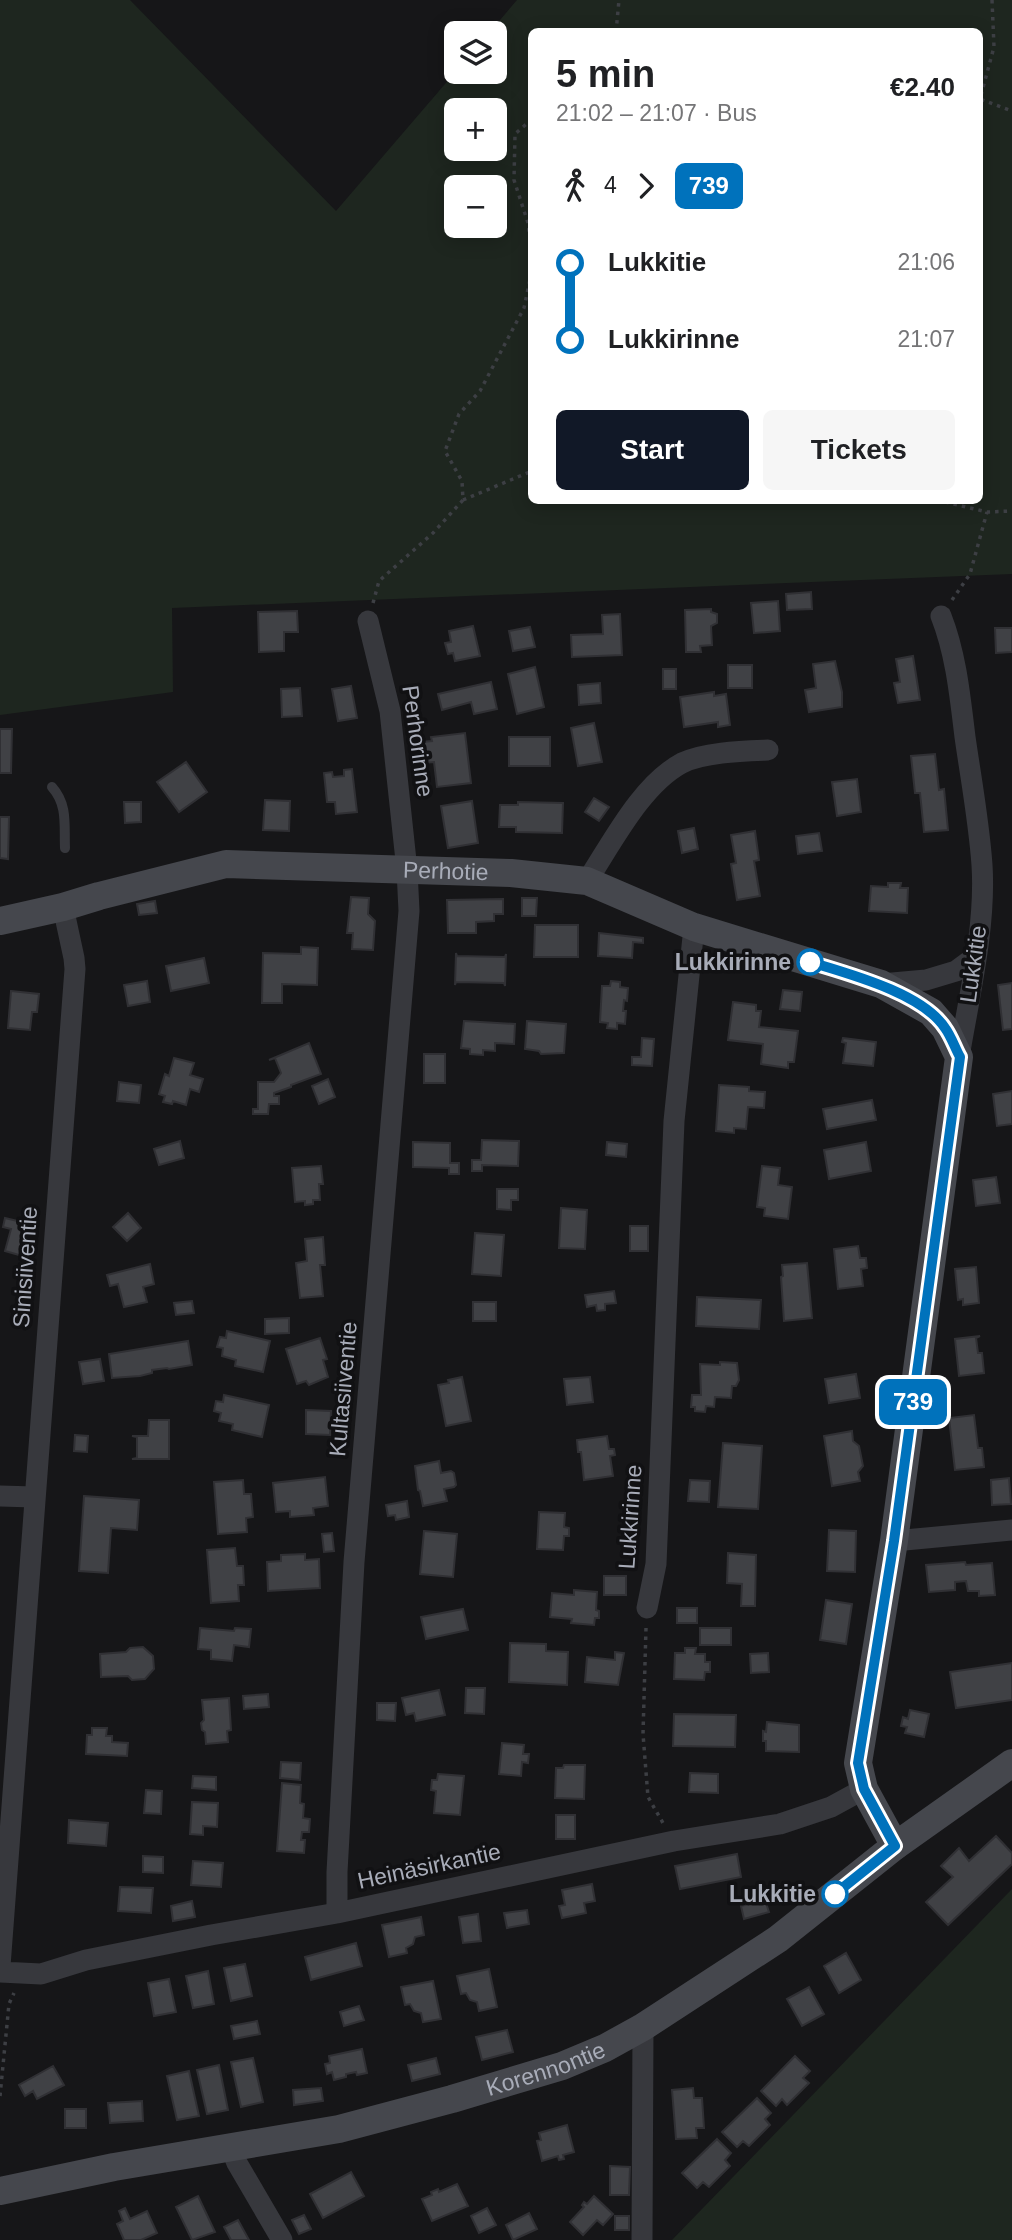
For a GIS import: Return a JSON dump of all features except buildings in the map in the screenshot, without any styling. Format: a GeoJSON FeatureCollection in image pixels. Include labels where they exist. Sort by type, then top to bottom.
{"type":"FeatureCollection","features":[{"type":"Feature","properties":{"kind":"street","name":"Lukkitie"},"geometry":{"type":"LineString","coordinates":[[895,1846],[864,1789],[858,1763],[894,1541],[975,957],[982,866],[958,687],[949,637],[941,616]]}},
{"type":"Feature","properties":{"kind":"street","name":"Perhorinne"},"geometry":{"type":"LineString","coordinates":[[368,621],[390,711],[407,870]]}},
{"type":"Feature","properties":{"kind":"street"},"geometry":{"type":"LineString","coordinates":[[587,881],[646,791],[683,763],[722,753],[768,750]]}},
{"type":"Feature","properties":{"kind":"street","name":"Perhotie"},"geometry":{"type":"LineString","coordinates":[[0,921],[226,864],[511,873],[587,881],[694,926],[881,984],[931,1012],[946,1028],[960,1057]]}},
{"type":"Feature","properties":{"kind":"street","name":"Kultasiiventie"},"geometry":{"type":"LineString","coordinates":[[337,1913],[354,1562],[409,911],[407,870]]}},
{"type":"Feature","properties":{"kind":"street","name":"Sinisiiventie"},"geometry":{"type":"LineString","coordinates":[[0,1966],[75,970],[75,958],[63,907]]}},
{"type":"Feature","properties":{"kind":"street","name":"Lukkirinne"},"geometry":{"type":"LineString","coordinates":[[647,1608],[656,1564],[674,1121],[694,926]]}},
{"type":"Feature","properties":{"kind":"street","name":"Perhotie"},"geometry":{"type":"LineString","coordinates":[[881,984],[936,977],[956,971],[975,957]]}},
{"type":"Feature","properties":{"kind":"street"},"geometry":{"type":"LineString","coordinates":[[0,1496],[34,1497]]}},
{"type":"Feature","properties":{"kind":"street"},"geometry":{"type":"LineString","coordinates":[[894,1541],[1012,1530]]}},
{"type":"Feature","properties":{"kind":"street","name":"Korennontie"},"geometry":{"type":"LineString","coordinates":[[0,2191],[114,2167],[339,2129],[562,2066],[605,2048],[643,2027],[778,1939],[895,1846],[1012,1763]]}},
{"type":"Feature","properties":{"kind":"street","name":"Heinäsirkantie"},"geometry":{"type":"LineString","coordinates":[[0,1972],[41,1974],[86,1960],[337,1913],[674,1841],[780,1824],[831,1807],[864,1789]]}},
{"type":"Feature","properties":{"kind":"street"},"geometry":{"type":"LineString","coordinates":[[642,2240],[643,2027]]}},
{"type":"Feature","properties":{"kind":"street"},"geometry":{"type":"LineString","coordinates":[[231,2148],[282,2240]]}},
{"type":"Feature","properties":{"kind":"lane"},"geometry":{"type":"LineString","coordinates":[[52,787],[64,807],[65,848]]}},
{"type":"Feature","properties":{"kind":"path"},"geometry":{"type":"LineString","coordinates":[[616,28],[619,0]]}},
{"type":"Feature","properties":{"kind":"path"},"geometry":{"type":"LineString","coordinates":[[983,91],[994,47],[992,0]]}},
{"type":"Feature","properties":{"kind":"path"},"geometry":{"type":"LineString","coordinates":[[983,100],[1012,111]]}},
{"type":"Feature","properties":{"kind":"path"},"geometry":{"type":"LineString","coordinates":[[528,123],[515,134],[513,180],[528,223]]}},
{"type":"Feature","properties":{"kind":"path"},"geometry":{"type":"LineString","coordinates":[[463,500],[462,481],[445,451],[459,414],[480,391],[524,308],[528,289]]}},
{"type":"Feature","properties":{"kind":"path"},"geometry":{"type":"LineString","coordinates":[[368,621],[379,581],[433,533],[463,500],[528,473]]}},
{"type":"Feature","properties":{"kind":"path"},"geometry":{"type":"LineString","coordinates":[[954,504],[987,512],[1012,511]]}},
{"type":"Feature","properties":{"kind":"path"},"geometry":{"type":"LineString","coordinates":[[941,616],[970,574],[987,512]]}},
{"type":"Feature","properties":{"kind":"path"},"geometry":{"type":"LineString","coordinates":[[647,1608],[643,1734],[648,1797],[674,1841]]}},
{"type":"Feature","properties":{"kind":"shaded area"},"geometry":{"type":"Polygon","coordinates":[[[0,0],[130,0],[336,211],[445,84],[507,84],[507,21],[499,21],[517,0],[1012,0],[1012,574],[172,608],[173,692],[0,715],[0,0]]]}},
{"type":"Feature","properties":{"kind":"shaded area"},"geometry":{"type":"Polygon","coordinates":[[[1012,1889],[1012,2240],[672,2240],[1012,1889]]]}},
{"type":"Feature","properties":{"kind":"bus line","name":"739"},"geometry":{"type":"LineString","coordinates":[[810,962],[881,984],[931,1012],[946,1028],[960,1057],[894,1541],[858,1763],[864,1789],[895,1846],[835,1894]]}},
{"type":"Feature","properties":{"kind":"place","name":"Lukkirinne"},"geometry":{"type":"Point","coordinates":[810,962]}},
{"type":"Feature","properties":{"kind":"place","name":"Lukkitie"},"geometry":{"type":"Point","coordinates":[835,1894]}}]}
